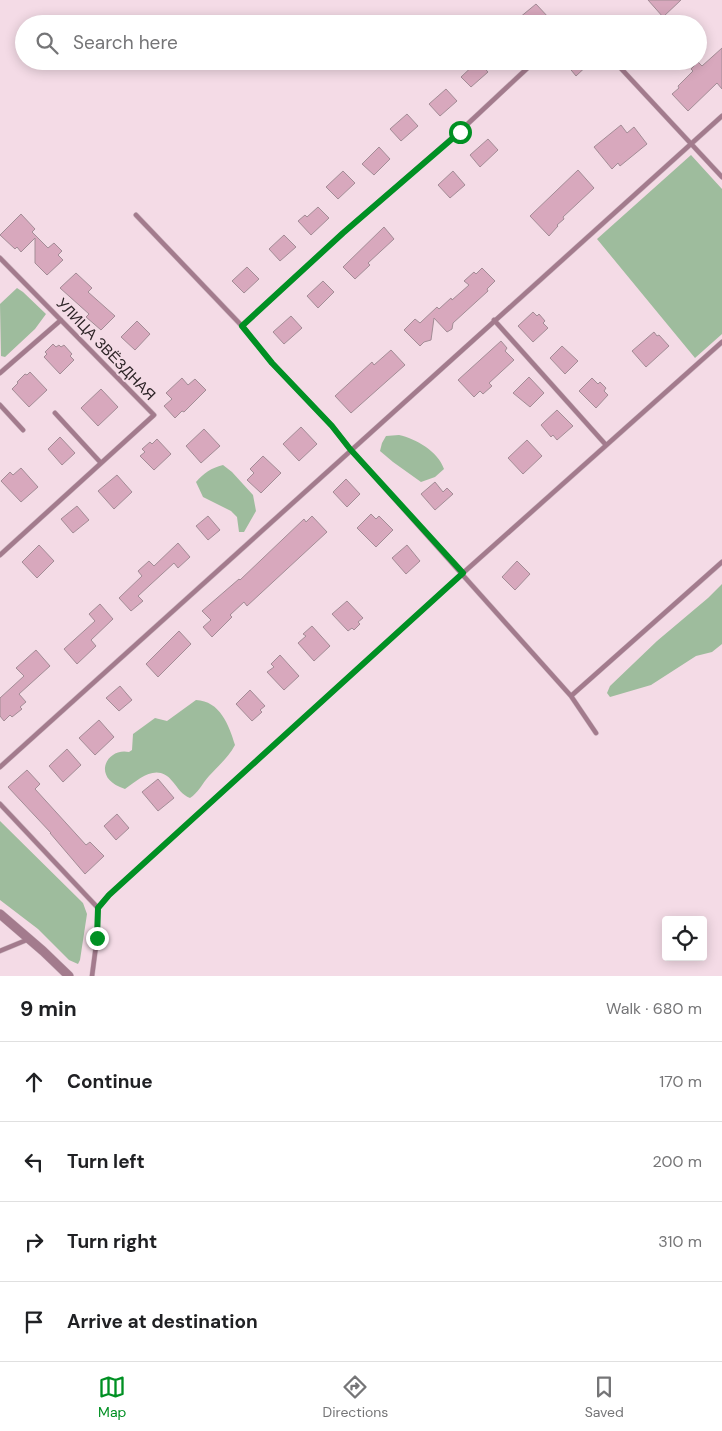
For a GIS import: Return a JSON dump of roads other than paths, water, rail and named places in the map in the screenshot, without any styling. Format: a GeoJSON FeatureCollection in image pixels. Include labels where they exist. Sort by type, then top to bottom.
{"type":"FeatureCollection","features":[{"type":"Feature","properties":{"kind":"street"},"geometry":{"type":"LineString","coordinates":[[0,914],[29,938],[69,976]]}},
{"type":"Feature","properties":{"kind":"lane"},"geometry":{"type":"LineString","coordinates":[[242,326],[343,233],[460,132],[525,70]]}},
{"type":"Feature","properties":{"kind":"lane"},"geometry":{"type":"LineString","coordinates":[[622,70],[722,177]]}},
{"type":"Feature","properties":{"kind":"lane"},"geometry":{"type":"LineString","coordinates":[[0,767],[350,449],[722,116]]}},
{"type":"Feature","properties":{"kind":"lane"},"geometry":{"type":"LineString","coordinates":[[136,214],[242,326],[272,363],[332,426],[350,449],[572,696],[596,734]]}},
{"type":"Feature","properties":{"kind":"lane","name":"УЛИЦА ЗВЁЗДНАЯ"},"geometry":{"type":"LineString","coordinates":[[0,258],[154,415],[0,554]]}},
{"type":"Feature","properties":{"kind":"lane"},"geometry":{"type":"LineString","coordinates":[[0,373],[61,320]]}},
{"type":"Feature","properties":{"kind":"lane"},"geometry":{"type":"LineString","coordinates":[[494,320],[606,445]]}},
{"type":"Feature","properties":{"kind":"lane"},"geometry":{"type":"LineString","coordinates":[[92,976],[97,938],[98,908],[109,895],[463,573],[722,342]]}},
{"type":"Feature","properties":{"kind":"lane"},"geometry":{"type":"LineString","coordinates":[[0,405],[23,430]]}},
{"type":"Feature","properties":{"kind":"lane"},"geometry":{"type":"LineString","coordinates":[[55,413],[101,463]]}},
{"type":"Feature","properties":{"kind":"lane"},"geometry":{"type":"LineString","coordinates":[[572,696],[722,562]]}},
{"type":"Feature","properties":{"kind":"lane"},"geometry":{"type":"LineString","coordinates":[[0,804],[98,908]]}},
{"type":"Feature","properties":{"kind":"lane"},"geometry":{"type":"LineString","coordinates":[[0,951],[29,938]]}}]}
